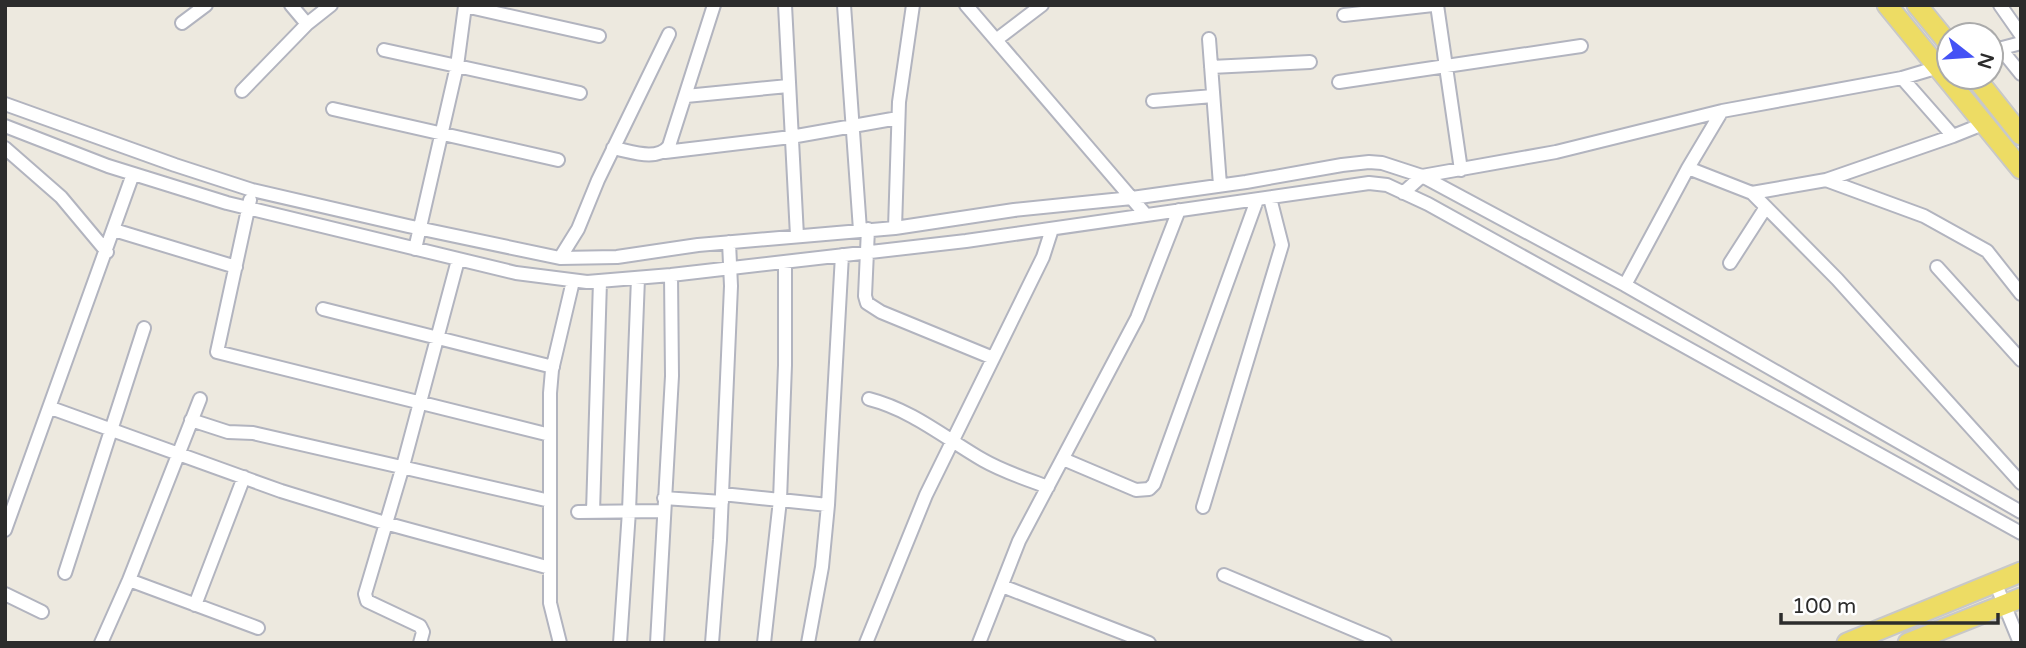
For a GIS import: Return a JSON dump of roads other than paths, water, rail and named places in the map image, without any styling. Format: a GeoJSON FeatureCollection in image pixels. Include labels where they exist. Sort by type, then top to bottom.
{"type":"FeatureCollection","features":[{"type":"Feature","properties":{"kind":"main road"},"geometry":{"type":"LineString","coordinates":[[1887,5],[1935,56]]}},
{"type":"Feature","properties":{"kind":"main road"},"geometry":{"type":"LineString","coordinates":[[1917,5],[1935,27]]}},
{"type":"Feature","properties":{"kind":"main road"},"geometry":{"type":"LineString","coordinates":[[1961,91],[1983,124],[2021,169]]}},
{"type":"Feature","properties":{"kind":"main road"},"geometry":{"type":"LineString","coordinates":[[1986,91],[2021,135]]}},
{"type":"Feature","properties":{"kind":"main road"},"geometry":{"type":"LineString","coordinates":[[1847,643],[2021,572]]}},
{"type":"Feature","properties":{"kind":"main road"},"geometry":{"type":"LineString","coordinates":[[1908,643],[2013,601]]}},
{"type":"Feature","properties":{"kind":"street"},"geometry":{"type":"LineString","coordinates":[[182,23],[206,5]]}},
{"type":"Feature","properties":{"kind":"street"},"geometry":{"type":"LineString","coordinates":[[291,5],[307,24]]}},
{"type":"Feature","properties":{"kind":"street"},"geometry":{"type":"LineString","coordinates":[[242,91],[307,24],[331,5]]}},
{"type":"Feature","properties":{"kind":"street"},"geometry":{"type":"LineString","coordinates":[[665,152],[686,96],[714,5]]}},
{"type":"Feature","properties":{"kind":"street"},"geometry":{"type":"LineString","coordinates":[[785,5],[797,236]]}},
{"type":"Feature","properties":{"kind":"street"},"geometry":{"type":"LineString","coordinates":[[844,5],[866,253],[867,303],[873,308],[993,358]]}},
{"type":"Feature","properties":{"kind":"street"},"geometry":{"type":"LineString","coordinates":[[895,228],[901,76],[913,5]]}},
{"type":"Feature","properties":{"kind":"street"},"geometry":{"type":"LineString","coordinates":[[966,5],[1146,215]]}},
{"type":"Feature","properties":{"kind":"street"},"geometry":{"type":"LineString","coordinates":[[996,40],[1042,5]]}},
{"type":"Feature","properties":{"kind":"street"},"geometry":{"type":"LineString","coordinates":[[1344,15],[1435,5],[1461,170]]}},
{"type":"Feature","properties":{"kind":"street"},"geometry":{"type":"LineString","coordinates":[[2000,5],[2021,34]]}},
{"type":"Feature","properties":{"kind":"street"},"geometry":{"type":"LineString","coordinates":[[415,249],[457,66],[464,6],[599,36]]}},
{"type":"Feature","properties":{"kind":"street"},"geometry":{"type":"LineString","coordinates":[[560,258],[578,229],[613,148],[669,34]]}},
{"type":"Feature","properties":{"kind":"street"},"geometry":{"type":"LineString","coordinates":[[1209,39],[1220,185]]}},
{"type":"Feature","properties":{"kind":"street"},"geometry":{"type":"LineString","coordinates":[[1339,82],[1581,46]]}},
{"type":"Feature","properties":{"kind":"street"},"geometry":{"type":"LineString","coordinates":[[384,50],[580,93]]}},
{"type":"Feature","properties":{"kind":"street"},"geometry":{"type":"LineString","coordinates":[[2005,59],[2021,74]]}},
{"type":"Feature","properties":{"kind":"street"},"geometry":{"type":"LineString","coordinates":[[1211,67],[1310,62]]}},
{"type":"Feature","properties":{"kind":"street"},"geometry":{"type":"LineString","coordinates":[[1403,193],[1422,176],[1556,152],[1722,111],[1902,78],[1935,68]]}},
{"type":"Feature","properties":{"kind":"street"},"geometry":{"type":"LineString","coordinates":[[1902,78],[1953,135]]}},
{"type":"Feature","properties":{"kind":"street"},"geometry":{"type":"LineString","coordinates":[[686,96],[788,86]]}},
{"type":"Feature","properties":{"kind":"street"},"geometry":{"type":"LineString","coordinates":[[1153,101],[1213,96]]}},
{"type":"Feature","properties":{"kind":"street"},"geometry":{"type":"LineString","coordinates":[[5,104],[175,166],[252,190],[560,258],[617,257],[729,242],[895,228],[1014,210],[1132,198],[1369,162],[1397,167],[1422,176],[1625,285],[2021,512]]}},
{"type":"Feature","properties":{"kind":"street"},"geometry":{"type":"LineString","coordinates":[[333,109],[558,160]]}},
{"type":"Feature","properties":{"kind":"street"},"geometry":{"type":"LineString","coordinates":[[1625,285],[1722,111]]}},
{"type":"Feature","properties":{"kind":"street"},"geometry":{"type":"LineString","coordinates":[[613,148],[652,155],[791,137],[898,118]]}},
{"type":"Feature","properties":{"kind":"street"},"geometry":{"type":"LineString","coordinates":[[1752,193],[1826,180],[1983,124]]}},
{"type":"Feature","properties":{"kind":"street"},"geometry":{"type":"LineString","coordinates":[[5,126],[133,174],[249,208],[458,260],[516,273],[573,281],[671,275],[842,256],[1052,229],[1374,182],[1403,193],[2021,533]]}},
{"type":"Feature","properties":{"kind":"street"},"geometry":{"type":"LineString","coordinates":[[5,148],[61,197],[107,252]]}},
{"type":"Feature","properties":{"kind":"street"},"geometry":{"type":"LineString","coordinates":[[1688,168],[1752,193],[1836,279],[2021,483]]}},
{"type":"Feature","properties":{"kind":"street"},"geometry":{"type":"LineString","coordinates":[[5,530],[133,174]]}},
{"type":"Feature","properties":{"kind":"street"},"geometry":{"type":"LineString","coordinates":[[1826,180],[1924,216],[1987,251],[2021,294]]}},
{"type":"Feature","properties":{"kind":"street"},"geometry":{"type":"LineString","coordinates":[[252,190],[217,352],[550,435]]}},
{"type":"Feature","properties":{"kind":"street"},"geometry":{"type":"LineString","coordinates":[[1063,459],[1136,490],[1149,489],[1154,484],[1264,199]]}},
{"type":"Feature","properties":{"kind":"street"},"geometry":{"type":"LineString","coordinates":[[1203,507],[1282,245],[1280,232],[1264,199]]}},
{"type":"Feature","properties":{"kind":"street"},"geometry":{"type":"LineString","coordinates":[[1730,263],[1766,207]]}},
{"type":"Feature","properties":{"kind":"street"},"geometry":{"type":"LineString","coordinates":[[979,643],[1019,541],[1137,317],[1179,211]]}},
{"type":"Feature","properties":{"kind":"street"},"geometry":{"type":"LineString","coordinates":[[866,643],[926,495],[1043,257],[1052,229]]}},
{"type":"Feature","properties":{"kind":"street"},"geometry":{"type":"LineString","coordinates":[[114,230],[236,267]]}},
{"type":"Feature","properties":{"kind":"street"},"geometry":{"type":"LineString","coordinates":[[712,643],[722,498],[729,242]]}},
{"type":"Feature","properties":{"kind":"street"},"geometry":{"type":"LineString","coordinates":[[808,643],[822,567],[828,505],[842,256]]}},
{"type":"Feature","properties":{"kind":"street"},"geometry":{"type":"LineString","coordinates":[[420,643],[423,632],[421,626],[365,598],[458,260]]}},
{"type":"Feature","properties":{"kind":"street"},"geometry":{"type":"LineString","coordinates":[[764,643],[780,500],[785,365],[785,262]]}},
{"type":"Feature","properties":{"kind":"street"},"geometry":{"type":"LineString","coordinates":[[1937,267],[2021,360]]}},
{"type":"Feature","properties":{"kind":"street"},"geometry":{"type":"LineString","coordinates":[[657,643],[672,376],[671,275]]}},
{"type":"Feature","properties":{"kind":"street"},"geometry":{"type":"LineString","coordinates":[[620,643],[629,511],[638,278]]}},
{"type":"Feature","properties":{"kind":"street"},"geometry":{"type":"LineString","coordinates":[[561,643],[551,612],[550,393],[553,367],[573,281]]}},
{"type":"Feature","properties":{"kind":"street"},"geometry":{"type":"LineString","coordinates":[[593,512],[600,281]]}},
{"type":"Feature","properties":{"kind":"street"},"geometry":{"type":"LineString","coordinates":[[323,309],[553,367]]}},
{"type":"Feature","properties":{"kind":"street"},"geometry":{"type":"LineString","coordinates":[[65,573],[144,328]]}},
{"type":"Feature","properties":{"kind":"street"},"geometry":{"type":"LineString","coordinates":[[101,643],[180,454],[200,399]]}},
{"type":"Feature","properties":{"kind":"street"},"geometry":{"type":"LineString","coordinates":[[869,399],[889,404],[910,414],[1016,477],[1048,487]]}},
{"type":"Feature","properties":{"kind":"street"},"geometry":{"type":"LineString","coordinates":[[51,408],[244,477],[385,523],[551,568]]}},
{"type":"Feature","properties":{"kind":"street"},"geometry":{"type":"LineString","coordinates":[[191,420],[228,432],[253,433],[550,501]]}},
{"type":"Feature","properties":{"kind":"street"},"geometry":{"type":"LineString","coordinates":[[195,605],[244,477]]}},
{"type":"Feature","properties":{"kind":"street"},"geometry":{"type":"LineString","coordinates":[[578,512],[629,511],[663,504],[722,498],[828,505]]}},
{"type":"Feature","properties":{"kind":"street"},"geometry":{"type":"LineString","coordinates":[[1224,575],[1385,643]]}},
{"type":"Feature","properties":{"kind":"street"},"geometry":{"type":"LineString","coordinates":[[129,579],[258,628]]}},
{"type":"Feature","properties":{"kind":"street"},"geometry":{"type":"LineString","coordinates":[[1995,582],[2013,601],[2020,643]]}},
{"type":"Feature","properties":{"kind":"street"},"geometry":{"type":"LineString","coordinates":[[1002,586],[1149,643]]}},
{"type":"Feature","properties":{"kind":"street"},"geometry":{"type":"LineString","coordinates":[[5,594],[42,612]]}}]}
